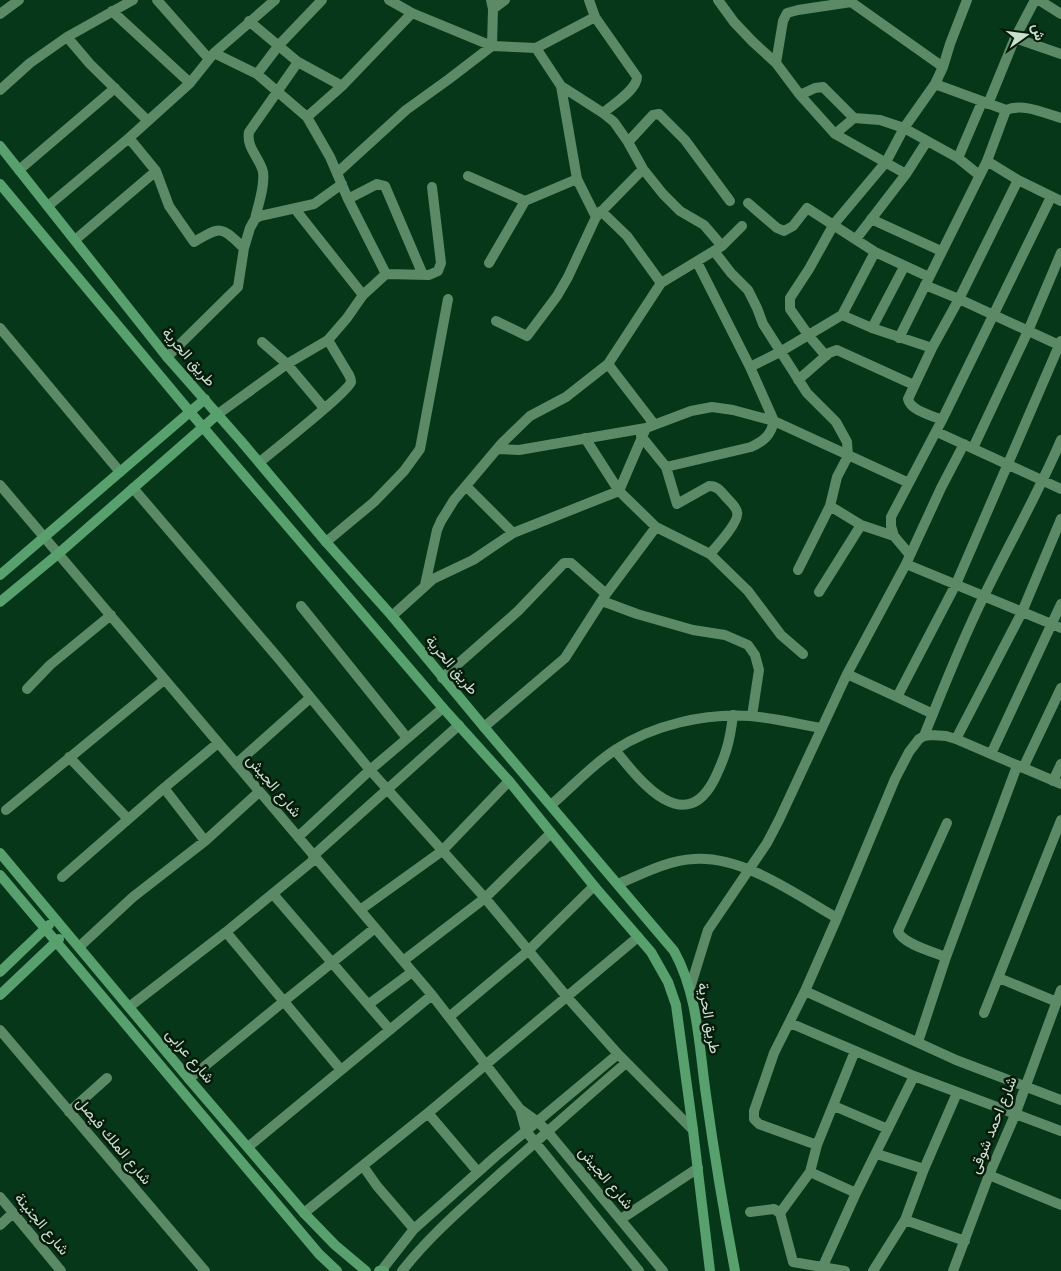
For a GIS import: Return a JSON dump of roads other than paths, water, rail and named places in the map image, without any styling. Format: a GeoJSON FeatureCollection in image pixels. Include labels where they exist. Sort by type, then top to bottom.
{"type":"FeatureCollection","features":[{"type":"Feature","properties":{"kind":"main road","name":"طريق الحرية"},"geometry":{"type":"LineString","coordinates":[[0,146],[167,357],[392,616],[442,678],[674,951],[684,970],[690,988],[735,1271]]}},
{"type":"Feature","properties":{"kind":"main road","name":"طريق الحرية"},"geometry":{"type":"LineString","coordinates":[[0,184],[190,412],[443,708],[509,781],[594,886],[651,952],[668,982],[676,1005],[710,1271]]}},
{"type":"Feature","properties":{"kind":"main road"},"geometry":{"type":"LineString","coordinates":[[0,575],[205,399]]}},
{"type":"Feature","properties":{"kind":"main road"},"geometry":{"type":"LineString","coordinates":[[0,602],[58,554],[202,426],[218,414]]}},
{"type":"Feature","properties":{"kind":"main road","name":"شارع عرابى"},"geometry":{"type":"LineString","coordinates":[[0,853],[189,1080],[304,1213],[335,1245],[366,1271]]}},
{"type":"Feature","properties":{"kind":"main road","name":"شارع عرابى"},"geometry":{"type":"LineString","coordinates":[[0,876],[319,1254],[337,1271]]}},
{"type":"Feature","properties":{"kind":"main road"},"geometry":{"type":"LineString","coordinates":[[0,972],[55,919]]}},
{"type":"Feature","properties":{"kind":"main road"},"geometry":{"type":"LineString","coordinates":[[0,995],[66,932]]}},
{"type":"Feature","properties":{"kind":"street"},"geometry":{"type":"LineString","coordinates":[[0,14],[19,0]]}},
{"type":"Feature","properties":{"kind":"street"},"geometry":{"type":"LineString","coordinates":[[0,90],[30,63],[67,37],[132,0]]}},
{"type":"Feature","properties":{"kind":"street"},"geometry":{"type":"LineString","coordinates":[[157,0],[212,56],[256,74],[307,117],[330,157],[348,199],[386,274]]}},
{"type":"Feature","properties":{"kind":"street"},"geometry":{"type":"LineString","coordinates":[[48,206],[129,138],[190,83],[212,56],[249,21],[275,0]]}},
{"type":"Feature","properties":{"kind":"street"},"geometry":{"type":"LineString","coordinates":[[256,74],[279,45],[322,0]]}},
{"type":"Feature","properties":{"kind":"street"},"geometry":{"type":"LineString","coordinates":[[389,0],[412,13],[492,46],[536,48],[595,17]]}},
{"type":"Feature","properties":{"kind":"street"},"geometry":{"type":"LineString","coordinates":[[492,46],[492,4],[505,0]]}},
{"type":"Feature","properties":{"kind":"street"},"geometry":{"type":"LineString","coordinates":[[590,0],[595,17],[633,71],[637,81],[630,90],[603,113]]}},
{"type":"Feature","properties":{"kind":"street"},"geometry":{"type":"LineString","coordinates":[[718,0],[746,35],[776,63],[800,95],[835,134],[906,174]]}},
{"type":"Feature","properties":{"kind":"street"},"geometry":{"type":"LineString","coordinates":[[826,356],[790,309],[790,298],[834,224],[886,162],[904,128],[935,84],[943,67],[966,0]]}},
{"type":"Feature","properties":{"kind":"street"},"geometry":{"type":"LineString","coordinates":[[958,158],[1015,38],[1037,0],[1061,14]]}},
{"type":"Feature","properties":{"kind":"street"},"geometry":{"type":"LineString","coordinates":[[776,63],[783,21],[787,14],[798,10],[851,1],[943,67]]}},
{"type":"Feature","properties":{"kind":"street"},"geometry":{"type":"LineString","coordinates":[[112,11],[190,83]]}},
{"type":"Feature","properties":{"kind":"street"},"geometry":{"type":"LineString","coordinates":[[307,117],[342,86],[412,13]]}},
{"type":"Feature","properties":{"kind":"street"},"geometry":{"type":"LineString","coordinates":[[249,21],[298,62],[342,86]]}},
{"type":"Feature","properties":{"kind":"street"},"geometry":{"type":"LineString","coordinates":[[67,37],[90,64],[148,120]]}},
{"type":"Feature","properties":{"kind":"street"},"geometry":{"type":"LineString","coordinates":[[1015,38],[1061,54]]}},
{"type":"Feature","properties":{"kind":"street"},"geometry":{"type":"LineString","coordinates":[[337,173],[406,110],[449,80],[492,46]]}},
{"type":"Feature","properties":{"kind":"street"},"geometry":{"type":"LineString","coordinates":[[536,48],[561,86],[577,179],[599,214],[627,236],[661,283]]}},
{"type":"Feature","properties":{"kind":"street"},"geometry":{"type":"LineString","coordinates":[[255,220],[263,178],[262,167],[250,144],[249,132],[298,62]]}},
{"type":"Feature","properties":{"kind":"street"},"geometry":{"type":"LineString","coordinates":[[935,84],[1006,110],[1016,107],[1027,108],[1061,118]]}},
{"type":"Feature","properties":{"kind":"street"},"geometry":{"type":"LineString","coordinates":[[561,86],[614,122],[643,169],[672,203],[704,225],[731,273],[748,290],[763,324],[806,394],[840,428],[847,442],[848,456],[837,476],[830,506],[798,570]]}},
{"type":"Feature","properties":{"kind":"street"},"geometry":{"type":"LineString","coordinates":[[19,170],[115,88]]}},
{"type":"Feature","properties":{"kind":"street"},"geometry":{"type":"LineString","coordinates":[[800,95],[815,88],[823,88],[854,118],[880,120],[904,128],[958,158],[979,175]]}},
{"type":"Feature","properties":{"kind":"street"},"geometry":{"type":"LineString","coordinates":[[899,338],[987,161],[1006,110]]}},
{"type":"Feature","properties":{"kind":"street"},"geometry":{"type":"LineString","coordinates":[[628,142],[653,115],[659,114],[685,140],[730,201]]}},
{"type":"Feature","properties":{"kind":"street"},"geometry":{"type":"LineString","coordinates":[[835,134],[854,118]]}},
{"type":"Feature","properties":{"kind":"street"},"geometry":{"type":"LineString","coordinates":[[129,138],[156,171],[169,206],[194,242],[214,230],[218,230],[226,232],[244,248]]}},
{"type":"Feature","properties":{"kind":"street"},"geometry":{"type":"LineString","coordinates":[[856,239],[906,174],[927,141]]}},
{"type":"Feature","properties":{"kind":"street"},"geometry":{"type":"LineString","coordinates":[[987,161],[1018,180],[1056,199],[994,316],[910,484],[892,513],[891,526],[894,536],[908,560],[956,584],[1057,626]]}},
{"type":"Feature","properties":{"kind":"street"},"geometry":{"type":"LineString","coordinates":[[496,321],[527,336],[557,296],[599,214],[643,169]]}},
{"type":"Feature","properties":{"kind":"street"},"geometry":{"type":"LineString","coordinates":[[75,240],[156,171]]}},
{"type":"Feature","properties":{"kind":"street"},"geometry":{"type":"LineString","coordinates":[[468,176],[525,201]]}},
{"type":"Feature","properties":{"kind":"street"},"geometry":{"type":"LineString","coordinates":[[489,263],[525,201],[577,179]]}},
{"type":"Feature","properties":{"kind":"street"},"geometry":{"type":"LineString","coordinates":[[942,420],[910,404],[908,396],[1018,180]]}},
{"type":"Feature","properties":{"kind":"street"},"geometry":{"type":"LineString","coordinates":[[167,357],[238,287],[244,248],[250,228],[255,220],[260,216],[314,204],[342,184]]}},
{"type":"Feature","properties":{"kind":"street"},"geometry":{"type":"LineString","coordinates":[[348,199],[377,184],[385,186],[423,275]]}},
{"type":"Feature","properties":{"kind":"street"},"geometry":{"type":"LineString","coordinates":[[218,414],[287,364],[328,340],[363,295],[386,274],[429,275],[438,271],[441,262],[432,187]]}},
{"type":"Feature","properties":{"kind":"street"},"geometry":{"type":"LineString","coordinates":[[748,203],[780,230],[786,230],[793,226],[807,208],[875,252],[959,299],[1060,344],[956,584],[898,697]]}},
{"type":"Feature","properties":{"kind":"street"},"geometry":{"type":"LineString","coordinates":[[295,209],[363,295]]}},
{"type":"Feature","properties":{"kind":"street"},"geometry":{"type":"LineString","coordinates":[[870,219],[941,251]]}},
{"type":"Feature","properties":{"kind":"street"},"geometry":{"type":"LineString","coordinates":[[425,585],[436,530],[454,500],[516,428],[530,416],[566,397],[608,364],[661,283],[718,248],[742,226]]}},
{"type":"Feature","properties":{"kind":"street"},"geometry":{"type":"LineString","coordinates":[[750,367],[809,336],[842,315],[875,252]]}},
{"type":"Feature","properties":{"kind":"street"},"geometry":{"type":"LineString","coordinates":[[690,988],[708,930],[750,868],[779,820],[847,674],[908,560],[941,488],[969,446],[1028,331],[1061,253]]}},
{"type":"Feature","properties":{"kind":"street"},"geometry":{"type":"LineString","coordinates":[[666,467],[751,447],[760,443],[768,436],[774,421],[750,367],[698,262]]}},
{"type":"Feature","properties":{"kind":"street"},"geometry":{"type":"LineString","coordinates":[[872,328],[904,267]]}},
{"type":"Feature","properties":{"kind":"street"},"geometry":{"type":"LineString","coordinates":[[326,542],[374,502],[404,471],[420,449],[448,299]]}},
{"type":"Feature","properties":{"kind":"street"},"geometry":{"type":"LineString","coordinates":[[842,315],[899,338],[932,348]]}},
{"type":"Feature","properties":{"kind":"street"},"geometry":{"type":"LineString","coordinates":[[0,328],[120,472]]}},
{"type":"Feature","properties":{"kind":"street"},"geometry":{"type":"LineString","coordinates":[[260,462],[337,398],[348,386],[351,380],[328,340]]}},
{"type":"Feature","properties":{"kind":"street"},"geometry":{"type":"LineString","coordinates":[[262,342],[287,364],[324,408]]}},
{"type":"Feature","properties":{"kind":"street"},"geometry":{"type":"LineString","coordinates":[[798,380],[834,350],[914,386]]}},
{"type":"Feature","properties":{"kind":"street"},"geometry":{"type":"LineString","coordinates":[[608,364],[647,430],[666,467],[677,504],[709,486],[713,486],[719,489],[737,510],[738,516],[732,527],[710,554]]}},
{"type":"Feature","properties":{"kind":"street"},"geometry":{"type":"LineString","coordinates":[[498,449],[519,450],[585,438],[647,430],[680,414],[712,407],[733,410],[774,421],[910,484]]}},
{"type":"Feature","properties":{"kind":"street"},"geometry":{"type":"LineString","coordinates":[[392,616],[433,579],[473,560],[513,533],[619,491],[647,430]]}},
{"type":"Feature","properties":{"kind":"street"},"geometry":{"type":"LineString","coordinates":[[937,432],[1061,489]]}},
{"type":"Feature","properties":{"kind":"street"},"geometry":{"type":"LineString","coordinates":[[585,438],[619,491],[656,527],[710,554],[748,591],[781,635],[803,654]]}},
{"type":"Feature","properties":{"kind":"street"},"geometry":{"type":"LineString","coordinates":[[924,736],[956,655],[1043,481],[1061,440]]}},
{"type":"Feature","properties":{"kind":"street","name":"شارع الجيش"},"geometry":{"type":"LineString","coordinates":[[0,486],[404,961],[520,1109],[547,1131],[663,1271]]}},
{"type":"Feature","properties":{"kind":"street"},"geometry":{"type":"LineString","coordinates":[[466,486],[513,533]]}},
{"type":"Feature","properties":{"kind":"street"},"geometry":{"type":"LineString","coordinates":[[132,488],[279,659],[386,789],[485,898],[567,997],[626,1063],[693,1130]]}},
{"type":"Feature","properties":{"kind":"street"},"geometry":{"type":"LineString","coordinates":[[830,506],[861,526],[894,536]]}},
{"type":"Feature","properties":{"kind":"street"},"geometry":{"type":"LineString","coordinates":[[956,739],[1022,612],[1061,519]]}},
{"type":"Feature","properties":{"kind":"street"},"geometry":{"type":"LineString","coordinates":[[819,592],[861,526]]}},
{"type":"Feature","properties":{"kind":"street"},"geometry":{"type":"LineString","coordinates":[[484,727],[565,658],[604,597],[656,527]]}},
{"type":"Feature","properties":{"kind":"street"},"geometry":{"type":"LineString","coordinates":[[442,678],[518,611],[564,563],[571,563],[604,597],[637,614],[684,628],[725,635],[748,645],[755,655],[759,670],[752,716]]}},
{"type":"Feature","properties":{"kind":"street"},"geometry":{"type":"LineString","coordinates":[[991,754],[1057,626],[1061,604]]}},
{"type":"Feature","properties":{"kind":"street"},"geometry":{"type":"LineString","coordinates":[[301,606],[407,738]]}},
{"type":"Feature","properties":{"kind":"street"},"geometry":{"type":"LineString","coordinates":[[26,689],[50,665],[111,615]]}},
{"type":"Feature","properties":{"kind":"street"},"geometry":{"type":"LineString","coordinates":[[847,674],[933,714]]}},
{"type":"Feature","properties":{"kind":"street"},"geometry":{"type":"LineString","coordinates":[[6,810],[164,680]]}},
{"type":"Feature","properties":{"kind":"street"},"geometry":{"type":"LineString","coordinates":[[918,1042],[946,956],[1020,767],[1061,688]]}},
{"type":"Feature","properties":{"kind":"street"},"geometry":{"type":"LineString","coordinates":[[236,764],[310,698]]}},
{"type":"Feature","properties":{"kind":"street"},"geometry":{"type":"LineString","coordinates":[[298,837],[370,770],[443,708]]}},
{"type":"Feature","properties":{"kind":"street"},"geometry":{"type":"LineString","coordinates":[[551,805],[615,750],[652,731],[675,723],[733,715],[752,716],[822,728]]}},
{"type":"Feature","properties":{"kind":"street"},"geometry":{"type":"LineString","coordinates":[[615,750],[641,782],[668,801],[687,805],[700,799],[709,790],[730,741],[733,715]]}},
{"type":"Feature","properties":{"kind":"street"},"geometry":{"type":"LineString","coordinates":[[129,1007],[273,894],[386,789],[459,725]]}},
{"type":"Feature","properties":{"kind":"street"},"geometry":{"type":"LineString","coordinates":[[817,1145],[759,1124],[753,1115],[774,1053],[805,991],[908,752],[924,736],[939,735],[956,739],[1057,782],[1061,764]]}},
{"type":"Feature","properties":{"kind":"street"},"geometry":{"type":"LineString","coordinates":[[62,877],[218,743]]}},
{"type":"Feature","properties":{"kind":"street"},"geometry":{"type":"LineString","coordinates":[[70,757],[128,819]]}},
{"type":"Feature","properties":{"kind":"street"},"geometry":{"type":"LineString","coordinates":[[360,910],[442,851],[509,781]]}},
{"type":"Feature","properties":{"kind":"street"},"geometry":{"type":"LineString","coordinates":[[164,788],[205,841]]}},
{"type":"Feature","properties":{"kind":"street"},"geometry":{"type":"LineString","coordinates":[[78,947],[133,897],[205,841],[259,792]]}},
{"type":"Feature","properties":{"kind":"street"},"geometry":{"type":"LineString","coordinates":[[984,1013],[1061,820]]}},
{"type":"Feature","properties":{"kind":"street"},"geometry":{"type":"LineString","coordinates":[[946,956],[904,941],[898,931],[947,823]]}},
{"type":"Feature","properties":{"kind":"street"},"geometry":{"type":"LineString","coordinates":[[404,961],[485,898],[551,833]]}},
{"type":"Feature","properties":{"kind":"street"},"geometry":{"type":"LineString","coordinates":[[618,884],[678,861],[695,859],[728,862],[750,868],[837,918]]}},
{"type":"Feature","properties":{"kind":"street"},"geometry":{"type":"LineString","coordinates":[[449,1017],[528,951],[594,886]]}},
{"type":"Feature","properties":{"kind":"street"},"geometry":{"type":"LineString","coordinates":[[273,894],[390,1030]]}},
{"type":"Feature","properties":{"kind":"street"},"geometry":{"type":"LineString","coordinates":[[189,1080],[376,928]]}},
{"type":"Feature","properties":{"kind":"street"},"geometry":{"type":"LineString","coordinates":[[226,932],[341,1070]]}},
{"type":"Feature","properties":{"kind":"street"},"geometry":{"type":"LineString","coordinates":[[304,1213],[428,1113],[638,938]]}},
{"type":"Feature","properties":{"kind":"street"},"geometry":{"type":"LineString","coordinates":[[368,1004],[412,972]]}},
{"type":"Feature","properties":{"kind":"street"},"geometry":{"type":"LineString","coordinates":[[999,978],[1057,1002]]}},
{"type":"Feature","properties":{"kind":"street","name":"شارع احمد شوقى"},"geometry":{"type":"LineString","coordinates":[[953,1271],[989,1175],[1015,1115],[1061,990]]}},
{"type":"Feature","properties":{"kind":"street"},"geometry":{"type":"LineString","coordinates":[[805,991],[956,1060],[1026,1085],[1061,1100]]}},
{"type":"Feature","properties":{"kind":"street"},"geometry":{"type":"LineString","coordinates":[[248,1147],[432,996]]}},
{"type":"Feature","properties":{"kind":"street"},"geometry":{"type":"LineString","coordinates":[[790,1023],[914,1076],[1061,1131]]}},
{"type":"Feature","properties":{"kind":"street","name":"شارع الملك فيصل"},"geometry":{"type":"LineString","coordinates":[[0,1030],[205,1271]]}},
{"type":"Feature","properties":{"kind":"street"},"geometry":{"type":"LineString","coordinates":[[780,1213],[810,1172],[817,1145],[855,1051]]}},
{"type":"Feature","properties":{"kind":"street"},"geometry":{"type":"LineString","coordinates":[[381,1271],[414,1229],[478,1172],[618,1054]]}},
{"type":"Feature","properties":{"kind":"street"},"geometry":{"type":"LineString","coordinates":[[402,1271],[417,1252],[447,1222],[547,1131],[626,1063]]}},
{"type":"Feature","properties":{"kind":"street"},"geometry":{"type":"LineString","coordinates":[[823,1266],[856,1193],[914,1076]]}},
{"type":"Feature","properties":{"kind":"street"},"geometry":{"type":"LineString","coordinates":[[69,1112],[107,1078]]}},
{"type":"Feature","properties":{"kind":"street"},"geometry":{"type":"LineString","coordinates":[[873,1271],[905,1220],[924,1169],[957,1093]]}},
{"type":"Feature","properties":{"kind":"street"},"geometry":{"type":"LineString","coordinates":[[834,1106],[888,1129]]}},
{"type":"Feature","properties":{"kind":"street","name":"شارع الجيش"},"geometry":{"type":"LineString","coordinates":[[520,1109],[526,1131],[639,1271]]}},
{"type":"Feature","properties":{"kind":"street"},"geometry":{"type":"LineString","coordinates":[[428,1113],[478,1172]]}},
{"type":"Feature","properties":{"kind":"street"},"geometry":{"type":"LineString","coordinates":[[877,1154],[924,1169]]}},
{"type":"Feature","properties":{"kind":"street"},"geometry":{"type":"LineString","coordinates":[[363,1166],[377,1186],[414,1229]]}},
{"type":"Feature","properties":{"kind":"street"},"geometry":{"type":"LineString","coordinates":[[621,1219],[698,1168]]}},
{"type":"Feature","properties":{"kind":"street"},"geometry":{"type":"LineString","coordinates":[[810,1172],[856,1193]]}},
{"type":"Feature","properties":{"kind":"street"},"geometry":{"type":"LineString","coordinates":[[989,1175],[1061,1205]]}},
{"type":"Feature","properties":{"kind":"street","name":"شارع الجنينة"},"geometry":{"type":"LineString","coordinates":[[0,1197],[61,1271]]}},
{"type":"Feature","properties":{"kind":"street"},"geometry":{"type":"LineString","coordinates":[[750,1212],[774,1209],[780,1213],[793,1262],[840,1270]]}},
{"type":"Feature","properties":{"kind":"street"},"geometry":{"type":"LineString","coordinates":[[0,1225],[13,1212]]}},
{"type":"Feature","properties":{"kind":"street"},"geometry":{"type":"LineString","coordinates":[[905,1220],[965,1241]]}}]}
